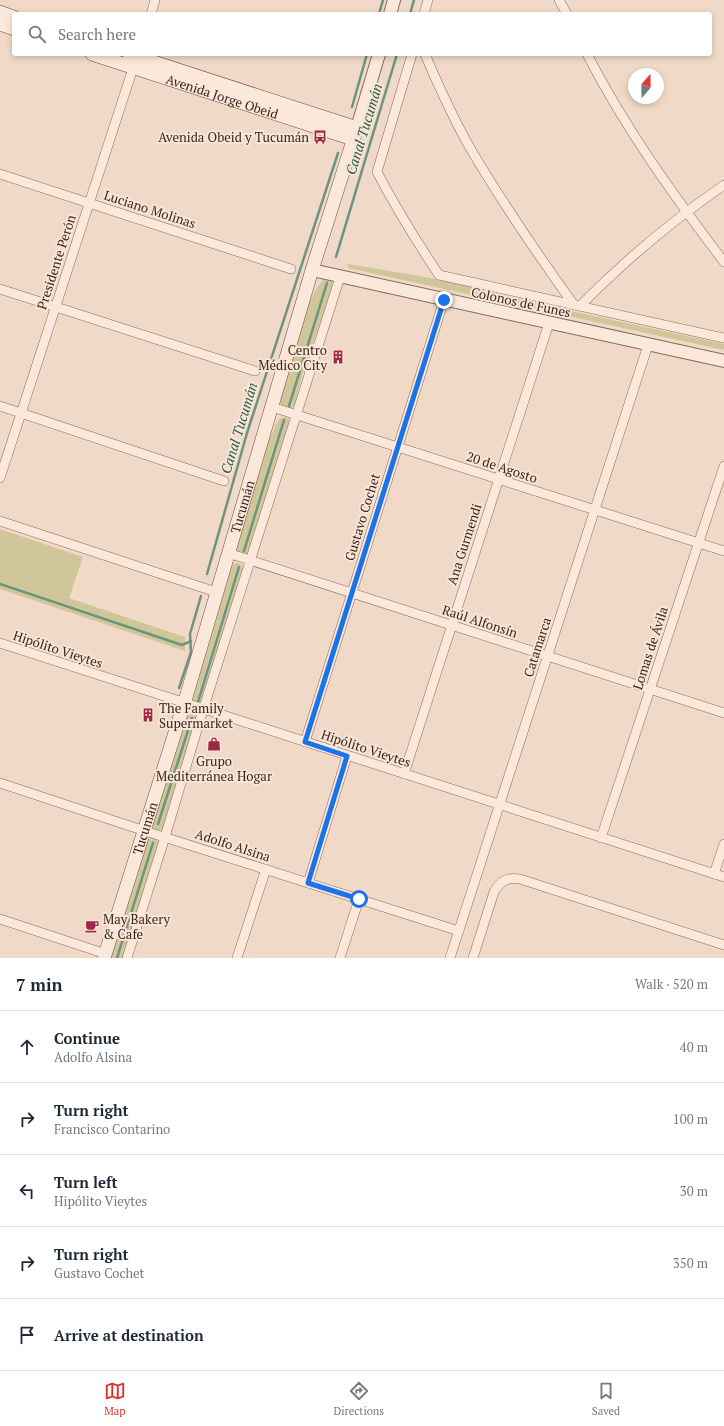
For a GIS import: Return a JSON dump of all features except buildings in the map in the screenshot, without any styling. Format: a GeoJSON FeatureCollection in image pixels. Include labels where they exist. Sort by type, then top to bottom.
{"type":"FeatureCollection","features":[{"type":"Feature","properties":{"kind":"main road"},"geometry":{"type":"LineString","coordinates":[[0,12],[12,16]]}},
{"type":"Feature","properties":{"kind":"main road"},"geometry":{"type":"LineString","coordinates":[[0,24],[12,28]]}},
{"type":"Feature","properties":{"kind":"main road","name":"Avenida Jorge Obeid"},"geometry":{"type":"LineString","coordinates":[[113,56],[134,58],[355,134]]}},
{"type":"Feature","properties":{"kind":"main road","name":"Tucumán"},"geometry":{"type":"LineString","coordinates":[[105,956],[184,704],[312,270],[355,134]]}},
{"type":"Feature","properties":{"kind":"street"},"geometry":{"type":"LineString","coordinates":[[152,12],[155,0]]}},
{"type":"Feature","properties":{"kind":"street"},"geometry":{"type":"LineString","coordinates":[[391,12],[394,0]]}},
{"type":"Feature","properties":{"kind":"street"},"geometry":{"type":"LineString","coordinates":[[425,12],[428,0]]}},
{"type":"Feature","properties":{"kind":"street"},"geometry":{"type":"LineString","coordinates":[[559,0],[566,12]]}},
{"type":"Feature","properties":{"kind":"street","name":"Tucumán"},"geometry":{"type":"LineString","coordinates":[[355,134],[377,56]]}},
{"type":"Feature","properties":{"kind":"street"},"geometry":{"type":"LineString","coordinates":[[411,56],[377,172],[416,240],[439,275],[724,338]]}},
{"type":"Feature","properties":{"kind":"street"},"geometry":{"type":"LineString","coordinates":[[426,56],[448,106],[472,152],[533,248],[577,305]]}},
{"type":"Feature","properties":{"kind":"street"},"geometry":{"type":"LineString","coordinates":[[588,56],[621,115],[687,213],[724,262]]}},
{"type":"Feature","properties":{"kind":"street","name":"Presidente Perón"},"geometry":{"type":"LineString","coordinates":[[0,478],[89,203],[134,58]]}},
{"type":"Feature","properties":{"kind":"street","name":"Luciano Molinas"},"geometry":{"type":"LineString","coordinates":[[0,174],[291,269]]}},
{"type":"Feature","properties":{"kind":"street"},"geometry":{"type":"LineString","coordinates":[[577,305],[628,259],[724,185]]}},
{"type":"Feature","properties":{"kind":"street","name":"Colonos de Funes"},"geometry":{"type":"LineString","coordinates":[[312,270],[724,361]]}},
{"type":"Feature","properties":{"kind":"street","name":"Tucumán"},"geometry":{"type":"LineString","coordinates":[[127,958],[203,710],[340,276]]}},
{"type":"Feature","properties":{"kind":"street"},"geometry":{"type":"LineString","coordinates":[[0,289],[255,371]]}},
{"type":"Feature","properties":{"kind":"street","name":"Gustavo Cochet"},"geometry":{"type":"LineString","coordinates":[[305,742],[444,300]]}},
{"type":"Feature","properties":{"kind":"street","name":"Ana Gurmendi"},"geometry":{"type":"LineString","coordinates":[[404,774],[549,323]]}},
{"type":"Feature","properties":{"kind":"street","name":"Catamarca"},"geometry":{"type":"LineString","coordinates":[[450,958],[648,345]]}},
{"type":"Feature","properties":{"kind":"street"},"geometry":{"type":"LineString","coordinates":[[0,406],[224,481]]}},
{"type":"Feature","properties":{"kind":"street","name":"20 de Agosto"},"geometry":{"type":"LineString","coordinates":[[272,407],[724,552]]}},
{"type":"Feature","properties":{"kind":"street","name":"Lomas de Ávila"},"geometry":{"type":"LineString","coordinates":[[601,838],[724,466]]}},
{"type":"Feature","properties":{"kind":"street"},"geometry":{"type":"LineString","coordinates":[[0,521],[216,592]]}},
{"type":"Feature","properties":{"kind":"street","name":"Raúl Alfonsín"},"geometry":{"type":"LineString","coordinates":[[228,554],[724,713]]}},
{"type":"Feature","properties":{"kind":"street","name":"Hipólito Vieytes"},"geometry":{"type":"LineString","coordinates":[[0,643],[184,704],[724,877]]}},
{"type":"Feature","properties":{"kind":"street"},"geometry":{"type":"LineString","coordinates":[[308,883],[347,756]]}},
{"type":"Feature","properties":{"kind":"street","name":"Adolfo Alsina"},"geometry":{"type":"LineString","coordinates":[[0,783],[459,931]]}},
{"type":"Feature","properties":{"kind":"street"},"geometry":{"type":"LineString","coordinates":[[714,874],[724,844]]}},
{"type":"Feature","properties":{"kind":"street"},"geometry":{"type":"LineString","coordinates":[[237,958],[266,870]]}},
{"type":"Feature","properties":{"kind":"street"},"geometry":{"type":"LineString","coordinates":[[472,958],[494,892],[498,885],[511,878],[520,879],[724,945]]}},
{"type":"Feature","properties":{"kind":"street"},"geometry":{"type":"LineString","coordinates":[[340,958],[359,899]]}},
{"type":"Feature","properties":{"kind":"street"},"geometry":{"type":"LineString","coordinates":[[0,920],[105,956]]}},
{"type":"Feature","properties":{"kind":"shaded area"},"geometry":{"type":"Polygon","coordinates":[[[348,264],[449,281],[543,305],[724,344],[724,350],[348,268],[348,264]]]}},
{"type":"Feature","properties":{"kind":"shaded area"},"geometry":{"type":"Polygon","coordinates":[[[325,279],[330,279],[332,282],[332,288],[302,376],[295,404],[291,409],[283,407],[279,398],[309,304],[317,287],[325,279]]]}},
{"type":"Feature","properties":{"kind":"shaded area"},"geometry":{"type":"Polygon","coordinates":[[[286,417],[289,419],[289,423],[248,556],[236,551],[235,544],[268,442],[278,420],[286,417]]]}},
{"type":"Feature","properties":{"kind":"shaded area"},"geometry":{"type":"Polygon","coordinates":[[[0,529],[83,557],[69,598],[185,637],[185,651],[0,589],[0,529]]]}},
{"type":"Feature","properties":{"kind":"shaded area"},"geometry":{"type":"Polygon","coordinates":[[[236,563],[241,564],[244,570],[201,704],[191,701],[231,566],[236,563]]]}},
{"type":"Feature","properties":{"kind":"shaded area"},"geometry":{"type":"Polygon","coordinates":[[[189,714],[196,716],[197,720],[164,828],[158,831],[154,829],[152,822],[186,717],[189,714]]]}},
{"type":"Feature","properties":{"kind":"shaded area"},"geometry":{"type":"Polygon","coordinates":[[[152,838],[159,844],[123,958],[110,958],[148,840],[152,838]]]}},
{"type":"Feature","properties":{"kind":"waterway","name":"Canal Tucumán"},"geometry":{"type":"LineString","coordinates":[[380,12],[383,0]]}},
{"type":"Feature","properties":{"kind":"waterway","name":"Canal Tucumán"},"geometry":{"type":"LineString","coordinates":[[411,12],[414,0]]}},
{"type":"Feature","properties":{"kind":"waterway","name":"Canal Tucumán"},"geometry":{"type":"LineString","coordinates":[[352,107],[366,56]]}},
{"type":"Feature","properties":{"kind":"waterway","name":"Canal Tucumán"},"geometry":{"type":"LineString","coordinates":[[336,257],[396,56]]}},
{"type":"Feature","properties":{"kind":"waterway","name":"Canal Tucumán"},"geometry":{"type":"LineString","coordinates":[[207,574],[247,433],[338,153]]}},
{"type":"Feature","properties":{"kind":"waterway","name":"Canal Tucumán"},"geometry":{"type":"LineString","coordinates":[[289,406],[327,283]]}},
{"type":"Feature","properties":{"kind":"waterway","name":"Canal Tucumán"},"geometry":{"type":"LineString","coordinates":[[244,551],[284,420]]}},
{"type":"Feature","properties":{"kind":"waterway","name":"Canal Tucumán"},"geometry":{"type":"LineString","coordinates":[[198,702],[239,567]]}},
{"type":"Feature","properties":{"kind":"waterway"},"geometry":{"type":"LineString","coordinates":[[0,584],[182,645],[191,641]]}},
{"type":"Feature","properties":{"kind":"waterway","name":"Canal Tucumán"},"geometry":{"type":"LineString","coordinates":[[179,688],[191,652],[190,634],[201,596]]}},
{"type":"Feature","properties":{"kind":"waterway","name":"Canal Tucumán"},"geometry":{"type":"LineString","coordinates":[[158,824],[192,718]]}},
{"type":"Feature","properties":{"kind":"waterway","name":"Canal Tucumán"},"geometry":{"type":"LineString","coordinates":[[117,958],[153,843]]}},
{"type":"Feature","properties":{"kind":"place","name":"Avenida Obeid y Tucumán"},"geometry":{"type":"Point","coordinates":[320,137]}},
{"type":"Feature","properties":{"kind":"place","name":"Centro Médico City"},"geometry":{"type":"Point","coordinates":[338,357]}},
{"type":"Feature","properties":{"kind":"place","name":"The Family Supermarket"},"geometry":{"type":"Point","coordinates":[148,715]}},
{"type":"Feature","properties":{"kind":"place","name":"Grupo Mediterránea Hogar"},"geometry":{"type":"Point","coordinates":[214,744]}},
{"type":"Feature","properties":{"kind":"place","name":"May Bakery & Cafe"},"geometry":{"type":"Point","coordinates":[92,926]}},
{"type":"Feature","properties":{"kind":"route"},"geometry":{"type":"LineString","coordinates":[[359,899],[308,883],[347,756],[305,742],[444,300]]}}]}
